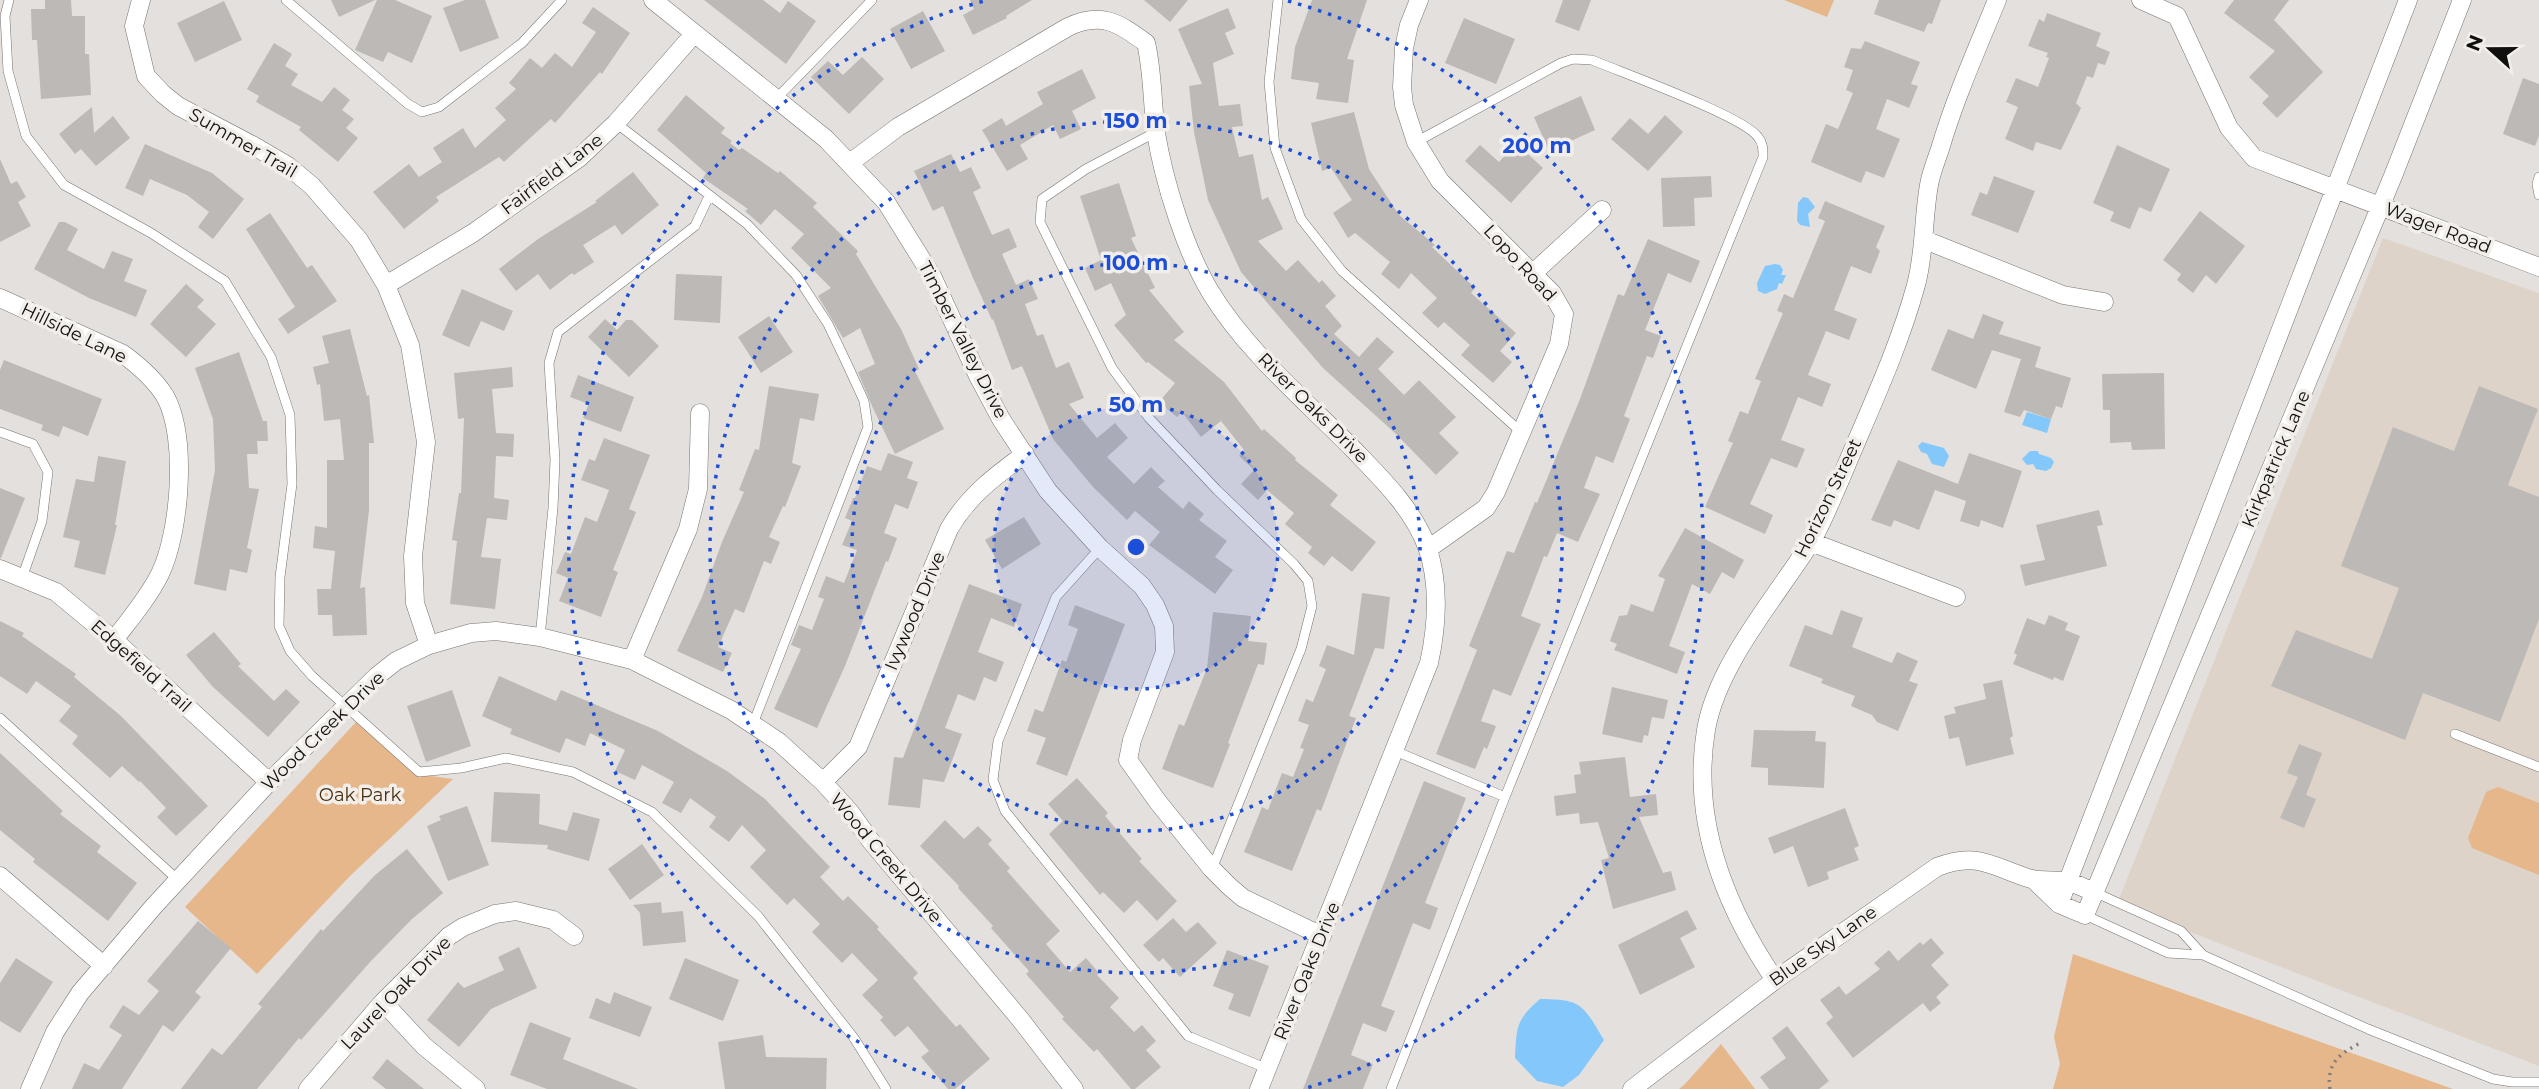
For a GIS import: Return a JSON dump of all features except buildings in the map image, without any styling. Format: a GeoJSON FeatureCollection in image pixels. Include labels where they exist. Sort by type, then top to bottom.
{"type":"FeatureCollection","features":[{"type":"Feature","properties":{"kind":"street","name":"Summer Trail"},"geometry":{"type":"LineString","coordinates":[[141,0],[134,26],[146,76],[178,106],[288,166],[313,186],[359,240],[386,285],[410,345],[426,442],[413,556],[415,603],[429,645]]}},
{"type":"Feature","properties":{"kind":"street","name":"Timber Valley Drive"},"geometry":{"type":"LineString","coordinates":[[653,0],[826,139],[886,201],[932,276],[1001,419],[1048,491],[1100,548],[1142,586],[1155,605],[1164,626],[1165,652],[1132,740],[1128,760],[1212,869],[1243,898],[1322,936]]}},
{"type":"Feature","properties":{"kind":"street","name":"Lopo Road"},"geometry":{"type":"LineString","coordinates":[[1419,0],[1404,48],[1402,87],[1404,105],[1416,142],[1440,181],[1552,293],[1564,314],[1559,344],[1496,492],[1486,508],[1428,549]]}},
{"type":"Feature","properties":{"kind":"street","name":"Horizon Street"},"geometry":{"type":"LineString","coordinates":[[1775,979],[1752,946],[1728,899],[1709,842],[1704,811],[1703,754],[1707,727],[1725,674],[1811,542],[1840,480],[1902,328],[1916,284],[1924,240],[1929,184],[1948,121],[1997,0]]}},
{"type":"Feature","properties":{"kind":"street","name":"Wager Road"},"geometry":{"type":"LineString","coordinates":[[2141,0],[2177,16],[2229,128],[2253,158],[2539,267]]}},
{"type":"Feature","properties":{"kind":"street"},"geometry":{"type":"LineString","coordinates":[[2085,915],[2059,904],[2067,881],[2408,0]]}},
{"type":"Feature","properties":{"kind":"street","name":"Kirkpatrick Lane"},"geometry":{"type":"LineString","coordinates":[[2085,915],[2381,206],[2462,0]]}},
{"type":"Feature","properties":{"kind":"street","name":"River Oaks Drive"},"geometry":{"type":"LineString","coordinates":[[850,162],[898,127],[1084,19],[1122,25],[1146,43],[1151,65],[1156,132],[1166,176],[1189,249],[1210,292],[1242,336],[1390,487],[1415,521],[1428,549],[1436,617],[1429,663],[1259,1089]]}},
{"type":"Feature","properties":{"kind":"street","name":"Fairfield Lane"},"geometry":{"type":"LineString","coordinates":[[386,285],[473,233],[579,158],[616,123],[694,34]]}},
{"type":"Feature","properties":{"kind":"street"},"geometry":{"type":"LineString","coordinates":[[1532,274],[1602,210]]}},
{"type":"Feature","properties":{"kind":"street"},"geometry":{"type":"LineString","coordinates":[[1924,240],[2063,295],[2104,302]]}},
{"type":"Feature","properties":{"kind":"street","name":"Hillside Lane"},"geometry":{"type":"LineString","coordinates":[[0,298],[123,354],[139,366],[164,396],[174,422],[178,440],[178,500],[168,553],[150,592],[114,640]]}},
{"type":"Feature","properties":{"kind":"street"},"geometry":{"type":"LineString","coordinates":[[632,660],[688,529],[698,489],[700,413]]}},
{"type":"Feature","properties":{"kind":"street","name":"Ivywood Drive"},"geometry":{"type":"LineString","coordinates":[[823,782],[858,747],[949,529],[960,511],[983,485],[1025,454]]}},
{"type":"Feature","properties":{"kind":"street"},"geometry":{"type":"LineString","coordinates":[[1811,542],[1956,597]]}},
{"type":"Feature","properties":{"kind":"street","name":"Edgefield Trail"},"geometry":{"type":"LineString","coordinates":[[0,569],[56,592],[114,640],[269,782]]}},
{"type":"Feature","properties":{"kind":"street","name":"Wood Creek Drive"},"geometry":{"type":"LineString","coordinates":[[30,1089],[55,1032],[80,993],[178,880],[269,782],[377,676],[396,661],[429,645],[471,633],[496,631],[540,636],[632,660],[731,710],[779,743],[823,782],[850,812],[1074,1089]]}},
{"type":"Feature","properties":{"kind":"street","name":"Blue Sky Lane"},"geometry":{"type":"LineString","coordinates":[[1632,1089],[1775,979],[1937,867],[1952,861],[1969,859],[1989,862],[2033,879],[2067,881],[2094,892]]}},
{"type":"Feature","properties":{"kind":"street"},"geometry":{"type":"LineString","coordinates":[[0,876],[104,966]]}},
{"type":"Feature","properties":{"kind":"street","name":"Blue Sky Lane"},"geometry":{"type":"LineString","coordinates":[[2033,879],[2059,904]]}},
{"type":"Feature","properties":{"kind":"street","name":"Laurel Oak Drive"},"geometry":{"type":"LineString","coordinates":[[308,1089],[383,1002],[449,936],[463,927],[495,914],[516,911],[553,920],[574,936]]}},
{"type":"Feature","properties":{"kind":"street"},"geometry":{"type":"LineString","coordinates":[[383,1002],[424,1046],[476,1089]]}},
{"type":"Feature","properties":{"kind":"lane"},"geometry":{"type":"LineString","coordinates":[[9,0],[5,16],[8,71],[26,136],[64,185],[152,233],[225,281],[271,357],[290,415],[292,484],[280,577],[279,626],[290,651],[313,676],[419,772],[461,768],[506,758],[573,772],[652,812],[758,916],[854,1038],[886,1089]]}},
{"type":"Feature","properties":{"kind":"lane"},"geometry":{"type":"LineString","coordinates":[[286,0],[408,104],[422,112],[439,107],[522,43],[562,0]]}},
{"type":"Feature","properties":{"kind":"lane"},"geometry":{"type":"LineString","coordinates":[[776,99],[872,0]]}},
{"type":"Feature","properties":{"kind":"lane"},"geometry":{"type":"LineString","coordinates":[[1278,0],[1269,82],[1275,148],[1301,219],[1342,271],[1521,432]]}},
{"type":"Feature","properties":{"kind":"lane"},"geometry":{"type":"LineString","coordinates":[[1391,1089],[1505,797],[1763,157],[1763,144],[1757,135],[1734,119],[1592,60],[1573,59],[1560,63],[1416,142]]}},
{"type":"Feature","properties":{"kind":"lane"},"geometry":{"type":"LineString","coordinates":[[616,123],[747,224],[796,275],[828,324],[863,401],[868,427],[753,724]]}},
{"type":"Feature","properties":{"kind":"lane"},"geometry":{"type":"LineString","coordinates":[[1156,132],[1059,185],[1042,199],[1040,222],[1112,369],[1149,418],[1308,581],[1312,606],[1301,649],[1212,869]]}},
{"type":"Feature","properties":{"kind":"lane"},"geometry":{"type":"LineString","coordinates":[[2539,177],[2539,195]]}},
{"type":"Feature","properties":{"kind":"lane"},"geometry":{"type":"LineString","coordinates":[[540,636],[554,484],[549,363],[558,332],[695,226],[709,196]]}},
{"type":"Feature","properties":{"kind":"lane"},"geometry":{"type":"LineString","coordinates":[[0,432],[33,444],[48,472],[42,521],[22,578]]}},
{"type":"Feature","properties":{"kind":"lane"},"geometry":{"type":"LineString","coordinates":[[1100,548],[1056,597],[998,741],[993,780],[1005,811],[1188,1035],[1268,1069]]}},
{"type":"Feature","properties":{"kind":"lane"},"geometry":{"type":"LineString","coordinates":[[0,718],[178,880]]}},
{"type":"Feature","properties":{"kind":"lane"},"geometry":{"type":"LineString","coordinates":[[2455,734],[2539,767]]}},
{"type":"Feature","properties":{"kind":"lane"},"geometry":{"type":"LineString","coordinates":[[1395,751],[1505,797]]}},
{"type":"Feature","properties":{"kind":"lane"},"geometry":{"type":"LineString","coordinates":[[2094,892],[2181,931],[2203,955]]}},
{"type":"Feature","properties":{"kind":"lane"},"geometry":{"type":"LineString","coordinates":[[2085,915],[2168,953],[2203,955],[2368,1029],[2493,1079],[2539,1082]]}},
{"type":"Feature","properties":{"kind":"path"},"geometry":{"type":"LineString","coordinates":[[2330,1089],[2328,1076],[2339,1054],[2363,1041],[2368,1029]]}},
{"type":"Feature","properties":{"kind":"shaded area"},"geometry":{"type":"Polygon","coordinates":[[[2383,238],[2539,293],[2539,1066],[2117,904],[2383,238]]]}},
{"type":"Feature","properties":{"kind":"green space"},"geometry":{"type":"Polygon","coordinates":[[[1784,0],[1834,0],[1827,17],[1784,0]]]}},
{"type":"Feature","properties":{"kind":"green space","name":"Oak Park"},"geometry":{"type":"Polygon","coordinates":[[[356,722],[416,774],[453,779],[350,876],[257,974],[185,907],[356,722]]]}},
{"type":"Feature","properties":{"kind":"green space"},"geometry":{"type":"Polygon","coordinates":[[[2498,787],[2539,803],[2539,875],[2472,848],[2468,838],[2486,792],[2498,787]]]}},
{"type":"Feature","properties":{"kind":"green space"},"geometry":{"type":"Polygon","coordinates":[[[2073,954],[2453,1089],[2053,1089],[2060,1064],[2054,1037],[2073,954]]]}},
{"type":"Feature","properties":{"kind":"green space"},"geometry":{"type":"Polygon","coordinates":[[[1721,1044],[1755,1089],[1679,1089],[1684,1085],[1721,1044]]]}},
{"type":"Feature","properties":{"kind":"water"},"geometry":{"type":"Polygon","coordinates":[[[1803,197],[1808,198],[1815,207],[1808,214],[1810,227],[1800,225],[1797,221],[1798,203],[1803,197]]]}},
{"type":"Feature","properties":{"kind":"water"},"geometry":{"type":"Polygon","coordinates":[[[1780,265],[1783,270],[1781,275],[1786,275],[1782,284],[1779,283],[1777,289],[1765,294],[1758,291],[1757,283],[1765,266],[1780,265]]]}},
{"type":"Feature","properties":{"kind":"water"},"geometry":{"type":"Polygon","coordinates":[[[2027,412],[2051,419],[2047,433],[2022,425],[2027,412]]]}},
{"type":"Feature","properties":{"kind":"water"},"geometry":{"type":"Polygon","coordinates":[[[1922,442],[1944,448],[1949,456],[1944,467],[1932,464],[1927,454],[1921,452],[1918,446],[1922,442]]]}},
{"type":"Feature","properties":{"kind":"water"},"geometry":{"type":"Polygon","coordinates":[[[2030,451],[2038,451],[2039,454],[2051,458],[2054,462],[2051,468],[2046,471],[2036,469],[2033,464],[2027,465],[2022,459],[2030,451]]]}},
{"type":"Feature","properties":{"kind":"water"},"geometry":{"type":"Polygon","coordinates":[[[1540,999],[1565,1000],[1580,1006],[1604,1040],[1579,1075],[1563,1087],[1537,1081],[1515,1058],[1519,1025],[1540,999]]]}}]}
